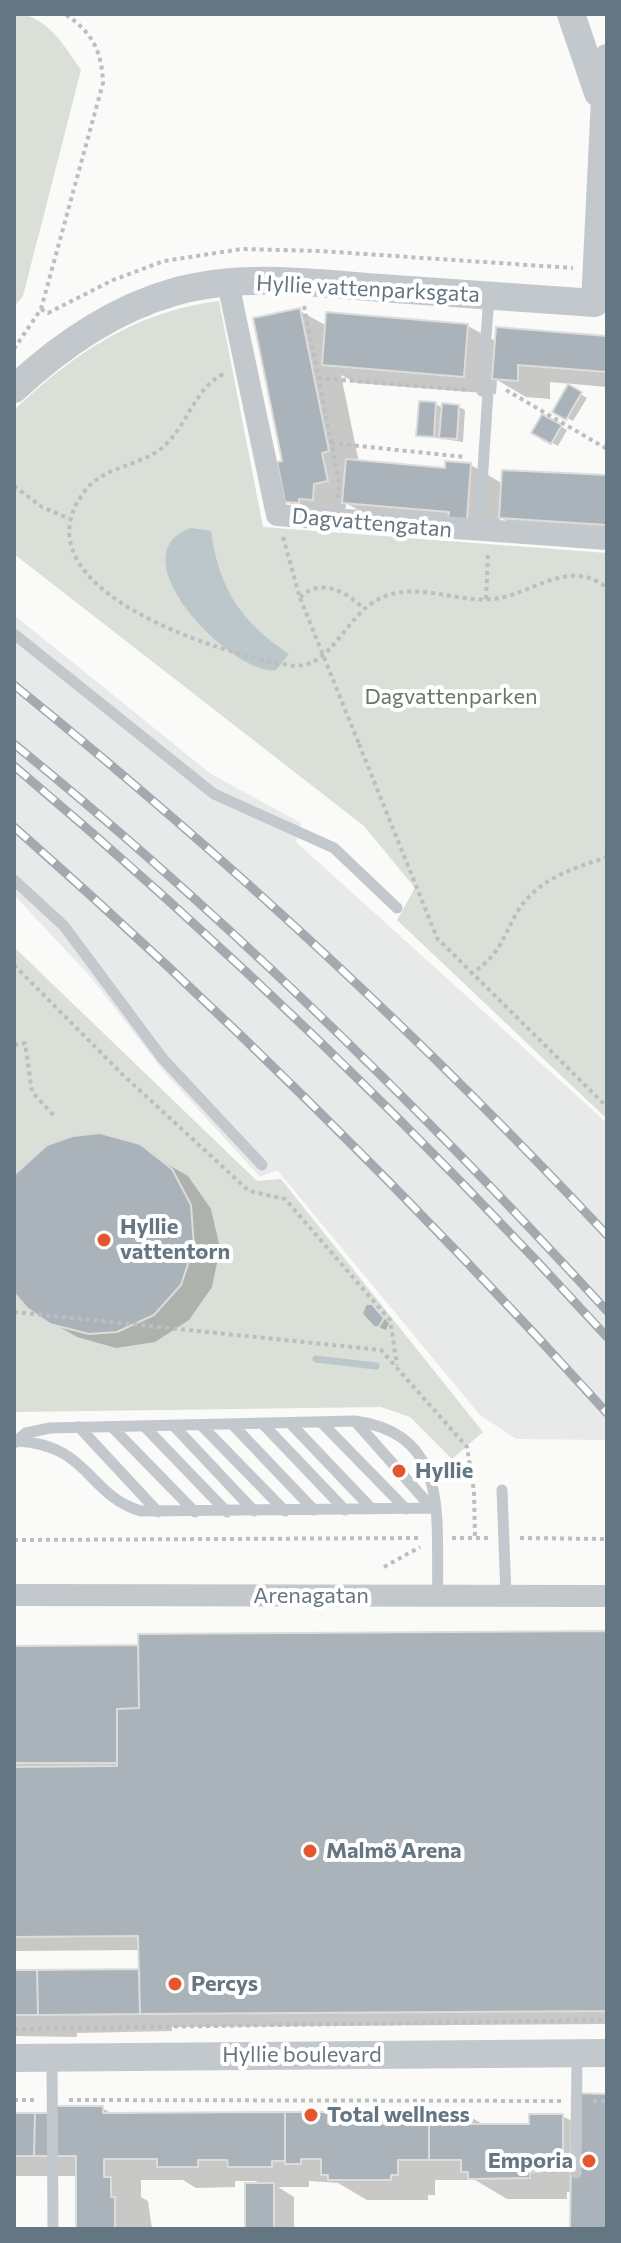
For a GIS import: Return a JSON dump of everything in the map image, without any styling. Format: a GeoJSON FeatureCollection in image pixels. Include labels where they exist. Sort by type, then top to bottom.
{"type":"FeatureCollection","features":[{"type":"Feature","properties":{"kind":"street"},"geometry":{"type":"LineString","coordinates":[[571,14],[604,111]]}},
{"type":"Feature","properties":{"kind":"street"},"geometry":{"type":"LineString","coordinates":[[601,303],[607,58]]}},
{"type":"Feature","properties":{"kind":"street","name":"Hyllie vattenparksgata"},"geometry":{"type":"LineString","coordinates":[[14,389],[49,356],[131,308],[174,292],[228,283],[299,282],[601,303]]}},
{"type":"Feature","properties":{"kind":"street","name":"Dagvattengatan"},"geometry":{"type":"LineString","coordinates":[[228,283],[277,515],[607,539]]}},
{"type":"Feature","properties":{"kind":"street","name":"Arenagatan"},"geometry":{"type":"LineString","coordinates":[[14,1595],[607,1596]]}},
{"type":"Feature","properties":{"kind":"street","name":"Hyllie boulevard"},"geometry":{"type":"LineString","coordinates":[[14,2058],[595,2055]]}},
{"type":"Feature","properties":{"kind":"lane"},"geometry":{"type":"LineString","coordinates":[[484,532],[489,296]]}},
{"type":"Feature","properties":{"kind":"lane"},"geometry":{"type":"LineString","coordinates":[[14,634],[214,794],[334,848],[397,908]]}},
{"type":"Feature","properties":{"kind":"lane"},"geometry":{"type":"LineString","coordinates":[[14,880],[64,926],[163,1059],[262,1165]]}},
{"type":"Feature","properties":{"kind":"lane"},"geometry":{"type":"LineString","coordinates":[[355,1421],[434,1508]]}},
{"type":"Feature","properties":{"kind":"lane"},"geometry":{"type":"LineString","coordinates":[[15,1442],[26,1433],[79,1427],[355,1421],[376,1424],[409,1443],[434,1479],[438,1596]]}},
{"type":"Feature","properties":{"kind":"lane"},"geometry":{"type":"LineString","coordinates":[[321,1422],[406,1509]]}},
{"type":"Feature","properties":{"kind":"lane"},"geometry":{"type":"LineString","coordinates":[[262,1423],[345,1510]]}},
{"type":"Feature","properties":{"kind":"lane"},"geometry":{"type":"LineString","coordinates":[[290,1423],[372,1509]]}},
{"type":"Feature","properties":{"kind":"lane"},"geometry":{"type":"LineString","coordinates":[[232,1424],[314,1510]]}},
{"type":"Feature","properties":{"kind":"lane"},"geometry":{"type":"LineString","coordinates":[[173,1425],[254,1511]]}},
{"type":"Feature","properties":{"kind":"lane"},"geometry":{"type":"LineString","coordinates":[[201,1425],[285,1511]]}},
{"type":"Feature","properties":{"kind":"lane"},"geometry":{"type":"LineString","coordinates":[[144,1426],[227,1512]]}},
{"type":"Feature","properties":{"kind":"lane"},"geometry":{"type":"LineString","coordinates":[[79,1427],[158,1512]]}},
{"type":"Feature","properties":{"kind":"lane"},"geometry":{"type":"LineString","coordinates":[[112,1427],[195,1512]]}},
{"type":"Feature","properties":{"kind":"lane"},"geometry":{"type":"LineString","coordinates":[[15,1442],[42,1442],[64,1451],[119,1501],[141,1511],[434,1508]]}},
{"type":"Feature","properties":{"kind":"lane"},"geometry":{"type":"LineString","coordinates":[[502,1490],[506,1595]]}},
{"type":"Feature","properties":{"kind":"lane"},"geometry":{"type":"LineString","coordinates":[[576,2173],[576,2101],[595,2055]]}},
{"type":"Feature","properties":{"kind":"lane"},"geometry":{"type":"LineString","coordinates":[[52,2056],[53,2229]]}},
{"type":"Feature","properties":{"kind":"path"},"geometry":{"type":"LineString","coordinates":[[14,349],[41,309],[103,83],[102,57],[91,36],[65,14]]}},
{"type":"Feature","properties":{"kind":"path"},"geometry":{"type":"LineString","coordinates":[[299,282],[339,481],[337,520]]}},
{"type":"Feature","properties":{"kind":"path"},"geometry":{"type":"LineString","coordinates":[[246,365],[213,379],[174,438],[155,453],[138,464],[114,469],[85,490],[72,520],[73,555],[105,594],[198,642],[292,666],[326,655],[362,608],[390,594],[421,590],[462,599],[486,599],[520,594],[562,575],[579,575],[604,586],[607,579]]}},
{"type":"Feature","properties":{"kind":"path"},"geometry":{"type":"LineString","coordinates":[[318,378],[485,391],[505,389],[607,449]]}},
{"type":"Feature","properties":{"kind":"path"},"geometry":{"type":"LineString","coordinates":[[331,443],[484,459]]}},
{"type":"Feature","properties":{"kind":"path"},"geometry":{"type":"LineString","coordinates":[[14,486],[42,507],[72,520]]}},
{"type":"Feature","properties":{"kind":"path"},"geometry":{"type":"LineString","coordinates":[[277,515],[300,598],[437,938],[607,1107]]}},
{"type":"Feature","properties":{"kind":"path"},"geometry":{"type":"LineString","coordinates":[[484,532],[486,599]]}},
{"type":"Feature","properties":{"kind":"path"},"geometry":{"type":"LineString","coordinates":[[300,598],[316,587],[331,588],[348,595],[362,608]]}},
{"type":"Feature","properties":{"kind":"path"},"geometry":{"type":"LineString","coordinates":[[470,974],[489,963],[500,950],[514,917],[532,893],[556,876],[607,857]]}},
{"type":"Feature","properties":{"kind":"path"},"geometry":{"type":"LineString","coordinates":[[14,965],[123,1075],[249,1191],[285,1199],[390,1320],[397,1368]]}},
{"type":"Feature","properties":{"kind":"path"},"geometry":{"type":"LineString","coordinates":[[14,1045],[25,1043],[32,1092],[55,1117]]}},
{"type":"Feature","properties":{"kind":"path"},"geometry":{"type":"LineString","coordinates":[[602,1101],[607,1098]]}},
{"type":"Feature","properties":{"kind":"path"},"geometry":{"type":"LineString","coordinates":[[14,1312],[381,1350],[467,1447],[474,1491],[475,1538]]}},
{"type":"Feature","properties":{"kind":"path"},"geometry":{"type":"LineString","coordinates":[[384,1567],[436,1538]]}},
{"type":"Feature","properties":{"kind":"path"},"geometry":{"type":"LineString","coordinates":[[14,1540],[607,1539]]}},
{"type":"Feature","properties":{"kind":"path"},"geometry":{"type":"LineString","coordinates":[[14,2029],[607,2020]]}},
{"type":"Feature","properties":{"kind":"path"},"geometry":{"type":"LineString","coordinates":[[14,2100],[607,2101]]}},
{"type":"Feature","properties":{"kind":"shaded area"},"geometry":{"type":"Polygon","coordinates":[[[191,528],[211,531],[220,570],[235,602],[258,629],[289,654],[276,670],[257,667],[234,655],[189,612],[173,587],[166,563],[171,542],[191,528]]]}},
{"type":"Feature","properties":{"kind":"shaded area"},"geometry":{"type":"Polygon","coordinates":[[[14,615],[211,774],[301,823],[296,842],[607,1123],[607,1440],[516,1439],[480,1415],[277,1170],[260,1177],[165,1073],[89,975],[14,895],[14,615]]]}},
{"type":"Feature","properties":{"kind":"green space"},"geometry":{"type":"Polygon","coordinates":[[[14,14],[26,15],[45,25],[81,70],[23,296],[14,307],[14,14]]]}},
{"type":"Feature","properties":{"kind":"green space","name":"Dagvattenparken"},"geometry":{"type":"Polygon","coordinates":[[[219,301],[263,527],[607,553],[607,1119],[397,920],[415,888],[364,826],[14,554],[14,410],[59,371],[108,338],[160,314],[219,301]]]}},
{"type":"Feature","properties":{"kind":"green space"},"geometry":{"type":"Polygon","coordinates":[[[14,947],[257,1181],[281,1179],[483,1432],[452,1459],[410,1417],[381,1407],[14,1412],[14,947]]]}},
{"type":"Feature","properties":{"kind":"building"},"geometry":{"type":"Polygon","coordinates":[[[300,308],[329,451],[322,453],[328,481],[314,484],[313,500],[299,499],[299,503],[285,502],[277,462],[282,461],[253,318],[300,308]]]}},
{"type":"Feature","properties":{"kind":"building"},"geometry":{"type":"Polygon","coordinates":[[[326,312],[468,324],[464,377],[322,365],[326,312]]]}},
{"type":"Feature","properties":{"kind":"building"},"geometry":{"type":"Polygon","coordinates":[[[496,327],[607,336],[607,372],[518,365],[518,381],[492,379],[496,327]]]}},
{"type":"Feature","properties":{"kind":"building"},"geometry":{"type":"Polygon","coordinates":[[[568,384],[582,392],[566,420],[552,412],[568,384]]]}},
{"type":"Feature","properties":{"kind":"building"},"geometry":{"type":"Polygon","coordinates":[[[419,401],[436,402],[434,437],[416,436],[419,401]]]}},
{"type":"Feature","properties":{"kind":"building"},"geometry":{"type":"Polygon","coordinates":[[[442,403],[459,405],[457,439],[439,438],[442,403]]]}},
{"type":"Feature","properties":{"kind":"building"},"geometry":{"type":"Polygon","coordinates":[[[542,414],[562,425],[551,444],[531,433],[542,414]]]}},
{"type":"Feature","properties":{"kind":"building"},"geometry":{"type":"Polygon","coordinates":[[[346,459],[445,468],[445,461],[471,463],[467,520],[448,518],[449,512],[342,503],[346,459]]]}},
{"type":"Feature","properties":{"kind":"building"},"geometry":{"type":"Polygon","coordinates":[[[502,470],[607,475],[607,525],[499,518],[502,470]]]}},
{"type":"Feature","properties":{"kind":"building","name":"Hyllie vattentorn"},"geometry":{"type":"Polygon","coordinates":[[[100,1133],[140,1144],[172,1169],[191,1205],[194,1246],[181,1285],[154,1315],[117,1332],[89,1334],[50,1324],[27,1308],[14,1293],[14,1175],[47,1145],[73,1136],[100,1133]]]}},
{"type":"Feature","properties":{"kind":"building"},"geometry":{"type":"Polygon","coordinates":[[[366,1304],[372,1304],[384,1318],[379,1327],[374,1327],[362,1314],[366,1304]]]}},
{"type":"Feature","properties":{"kind":"building","name":"Malmö Arena"},"geometry":{"type":"Polygon","coordinates":[[[607,1631],[607,2011],[140,2014],[138,1936],[14,1937],[14,1767],[117,1766],[117,1709],[139,1708],[138,1634],[607,1631]]]}},
{"type":"Feature","properties":{"kind":"building"},"geometry":{"type":"Polygon","coordinates":[[[138,1645],[139,1708],[117,1709],[117,1763],[14,1763],[14,1646],[138,1645]]]}},
{"type":"Feature","properties":{"kind":"building"},"geometry":{"type":"Polygon","coordinates":[[[139,1969],[140,2014],[38,2015],[37,1970],[139,1969]]]}},
{"type":"Feature","properties":{"kind":"building"},"geometry":{"type":"Polygon","coordinates":[[[14,1970],[37,1970],[38,2015],[14,2015],[14,1970]]]}},
{"type":"Feature","properties":{"kind":"building","name":"Emporia"},"geometry":{"type":"Polygon","coordinates":[[[572,2093],[607,2094],[607,2229],[570,2229],[572,2093]]]}},
{"type":"Feature","properties":{"kind":"building"},"geometry":{"type":"Polygon","coordinates":[[[55,2106],[103,2106],[103,2113],[285,2112],[285,2161],[272,2161],[272,2167],[228,2167],[227,2160],[198,2160],[198,2167],[157,2167],[157,2159],[104,2159],[104,2177],[111,2177],[111,2197],[115,2197],[115,2229],[76,2229],[76,2156],[34,2156],[35,2113],[54,2113],[55,2106]]]}},
{"type":"Feature","properties":{"kind":"building"},"geometry":{"type":"Polygon","coordinates":[[[285,2112],[328,2112],[328,2123],[390,2124],[390,2113],[429,2113],[429,2160],[398,2160],[398,2175],[391,2175],[391,2180],[328,2180],[328,2175],[321,2175],[321,2159],[301,2159],[301,2164],[285,2164],[285,2112]]]}},
{"type":"Feature","properties":{"kind":"building"},"geometry":{"type":"Polygon","coordinates":[[[14,2113],[35,2113],[34,2156],[14,2156],[14,2113]]]}},
{"type":"Feature","properties":{"kind":"building"},"geometry":{"type":"Polygon","coordinates":[[[429,2113],[468,2113],[468,2124],[529,2124],[529,2114],[563,2114],[563,2158],[538,2158],[538,2172],[530,2172],[530,2178],[468,2179],[468,2172],[461,2172],[461,2160],[429,2160],[429,2113]]]}},
{"type":"Feature","properties":{"kind":"building"},"geometry":{"type":"Polygon","coordinates":[[[245,2183],[274,2183],[274,2229],[245,2229],[245,2183]]]}},
{"type":"Feature","properties":{"kind":"waterway"},"geometry":{"type":"LineString","coordinates":[[316,1359],[376,1366]]}},
{"type":"Feature","properties":{"kind":"railway"},"geometry":{"type":"LineString","coordinates":[[14,685],[169,815],[320,950],[466,1089],[607,1235]]}},
{"type":"Feature","properties":{"kind":"railway"},"geometry":{"type":"LineString","coordinates":[[14,744],[170,877],[321,1017],[467,1162],[607,1311]]}},
{"type":"Feature","properties":{"kind":"railway"},"geometry":{"type":"LineString","coordinates":[[14,766],[169,901],[320,1042],[466,1187],[607,1337]]}},
{"type":"Feature","properties":{"kind":"railway"},"geometry":{"type":"LineString","coordinates":[[14,827],[169,967],[319,1111],[465,1260],[607,1413]]}},
{"type":"Feature","properties":{"kind":"place","name":"Hyllie vattentorn"},"geometry":{"type":"Point","coordinates":[104,1240]}},
{"type":"Feature","properties":{"kind":"place","name":"Hyllie"},"geometry":{"type":"Point","coordinates":[399,1471]}},
{"type":"Feature","properties":{"kind":"place","name":"Malmö Arena"},"geometry":{"type":"Point","coordinates":[310,1851]}},
{"type":"Feature","properties":{"kind":"place","name":"Percys"},"geometry":{"type":"Point","coordinates":[175,1984]}},
{"type":"Feature","properties":{"kind":"place","name":"Total wellness"},"geometry":{"type":"Point","coordinates":[311,2115]}},
{"type":"Feature","properties":{"kind":"place","name":"Emporia"},"geometry":{"type":"Point","coordinates":[589,2161]}}]}
